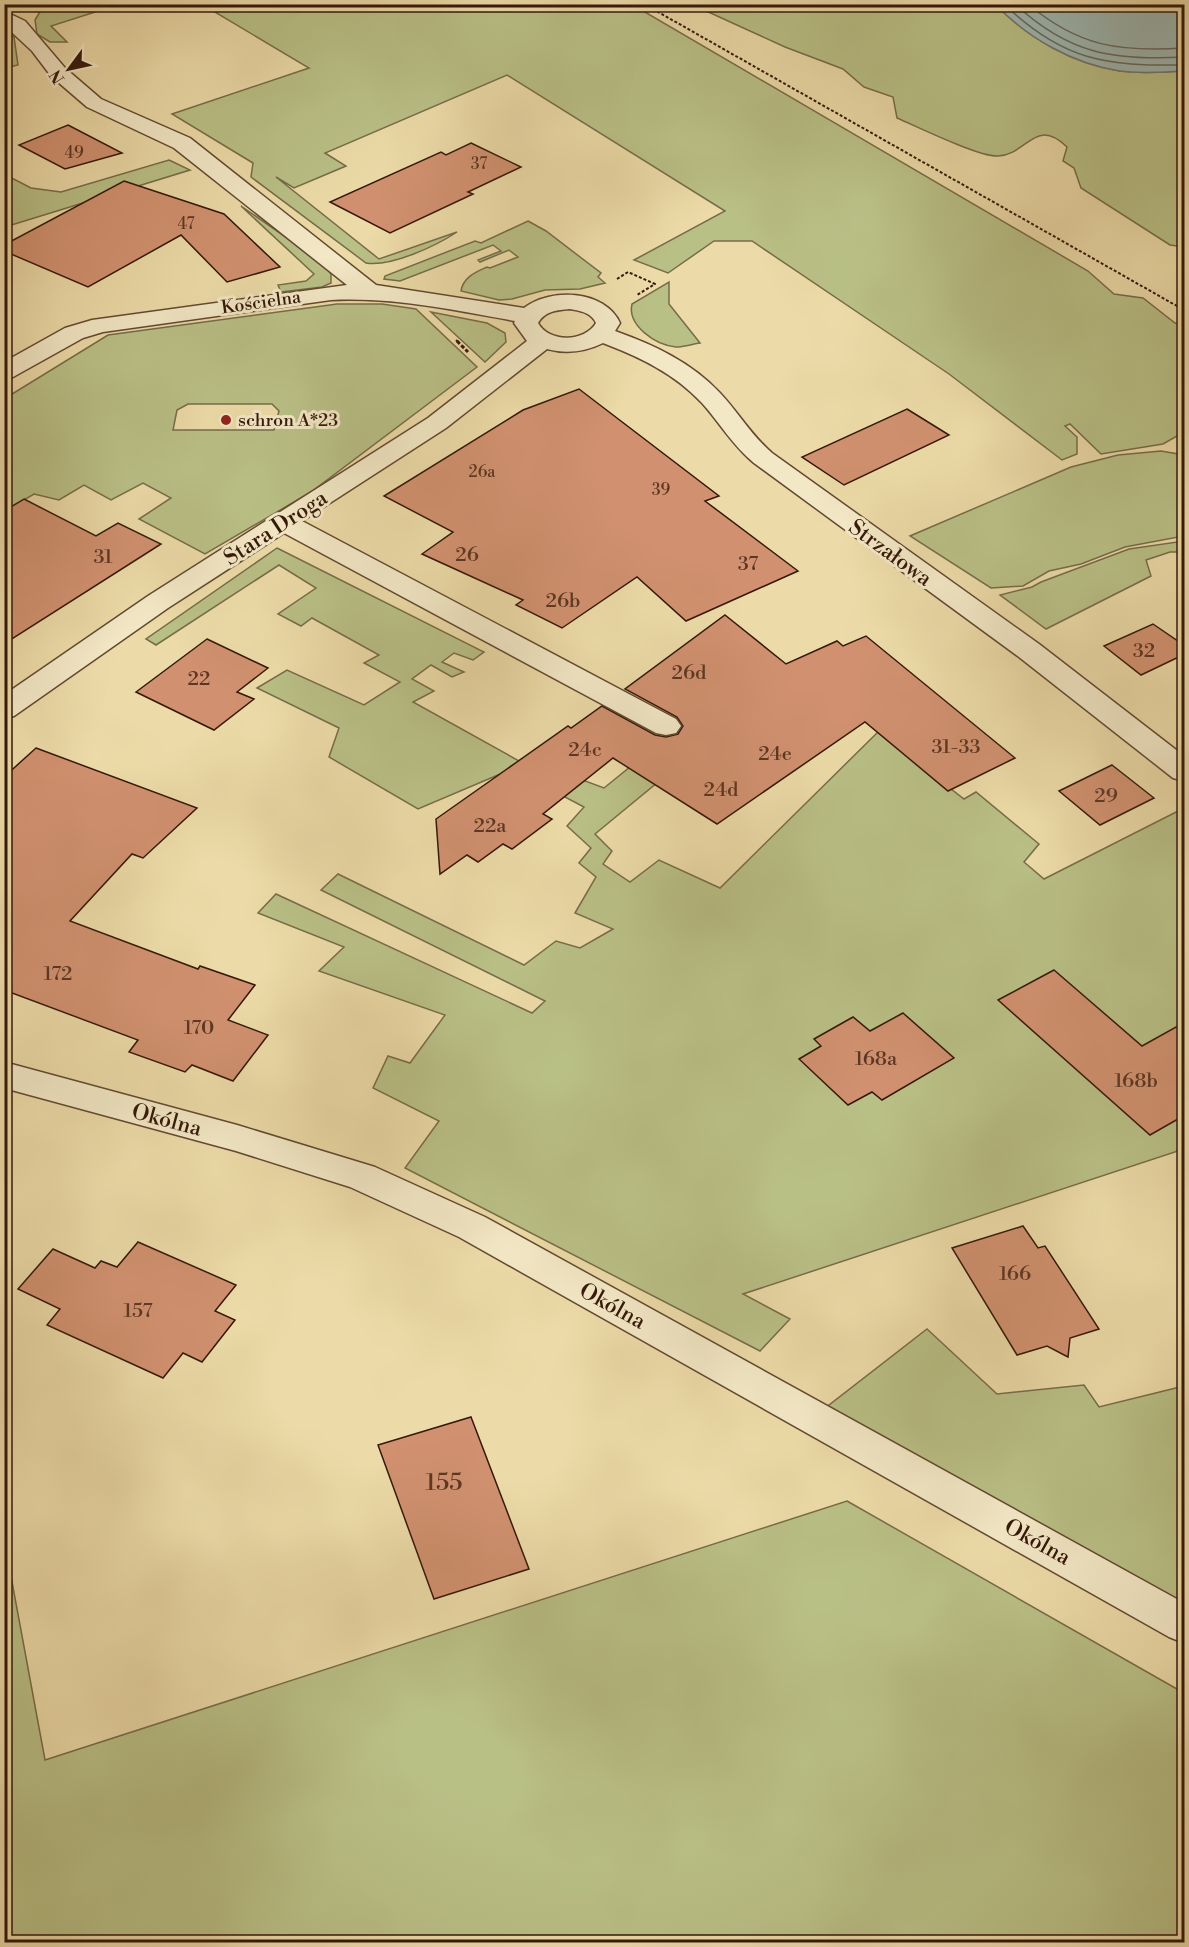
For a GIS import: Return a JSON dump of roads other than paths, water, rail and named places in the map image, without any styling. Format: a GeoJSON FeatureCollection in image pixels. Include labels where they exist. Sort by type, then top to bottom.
{"type":"FeatureCollection","features":[{"type":"Feature","properties":{"kind":"street"},"geometry":{"type":"LineString","coordinates":[[16,18],[57,72],[93,103],[183,143],[369,291]]}},
{"type":"Feature","properties":{"kind":"street","name":"Kościelna"},"geometry":{"type":"LineString","coordinates":[[4,372],[74,333],[112,322],[331,292],[369,291],[407,295],[529,316]]}},
{"type":"Feature","properties":{"kind":"street"},"geometry":{"type":"LineString","coordinates":[[582,303],[601,311],[606,317],[606,329],[601,334],[581,343],[561,344],[543,340],[528,329],[526,323],[529,316],[545,305],[582,303]]}},
{"type":"Feature","properties":{"kind":"street","name":"Strzałowa"},"geometry":{"type":"LineString","coordinates":[[601,334],[652,353],[684,372],[710,397],[747,446],[856,527],[1063,674],[1185,771]]}},
{"type":"Feature","properties":{"kind":"street","name":"Stara Droga"},"geometry":{"type":"LineString","coordinates":[[4,709],[158,602],[436,423],[543,340]]}},
{"type":"Feature","properties":{"kind":"street"},"geometry":{"type":"LineString","coordinates":[[283,522],[666,726]]}},
{"type":"Feature","properties":{"kind":"street","name":"Okólna"},"geometry":{"type":"LineString","coordinates":[[4,1075],[237,1138],[362,1177],[472,1227],[1185,1624]]}},
{"type":"Feature","properties":{"kind":"water"},"geometry":{"type":"Polygon","coordinates":[[[996,5],[1184,5],[1184,71],[1128,72],[1102,68],[1052,48],[1022,28],[996,5]]]}},
{"type":"Feature","properties":{"kind":"place","name":"schron A*23"},"geometry":{"type":"Point","coordinates":[226,420]}}]}
